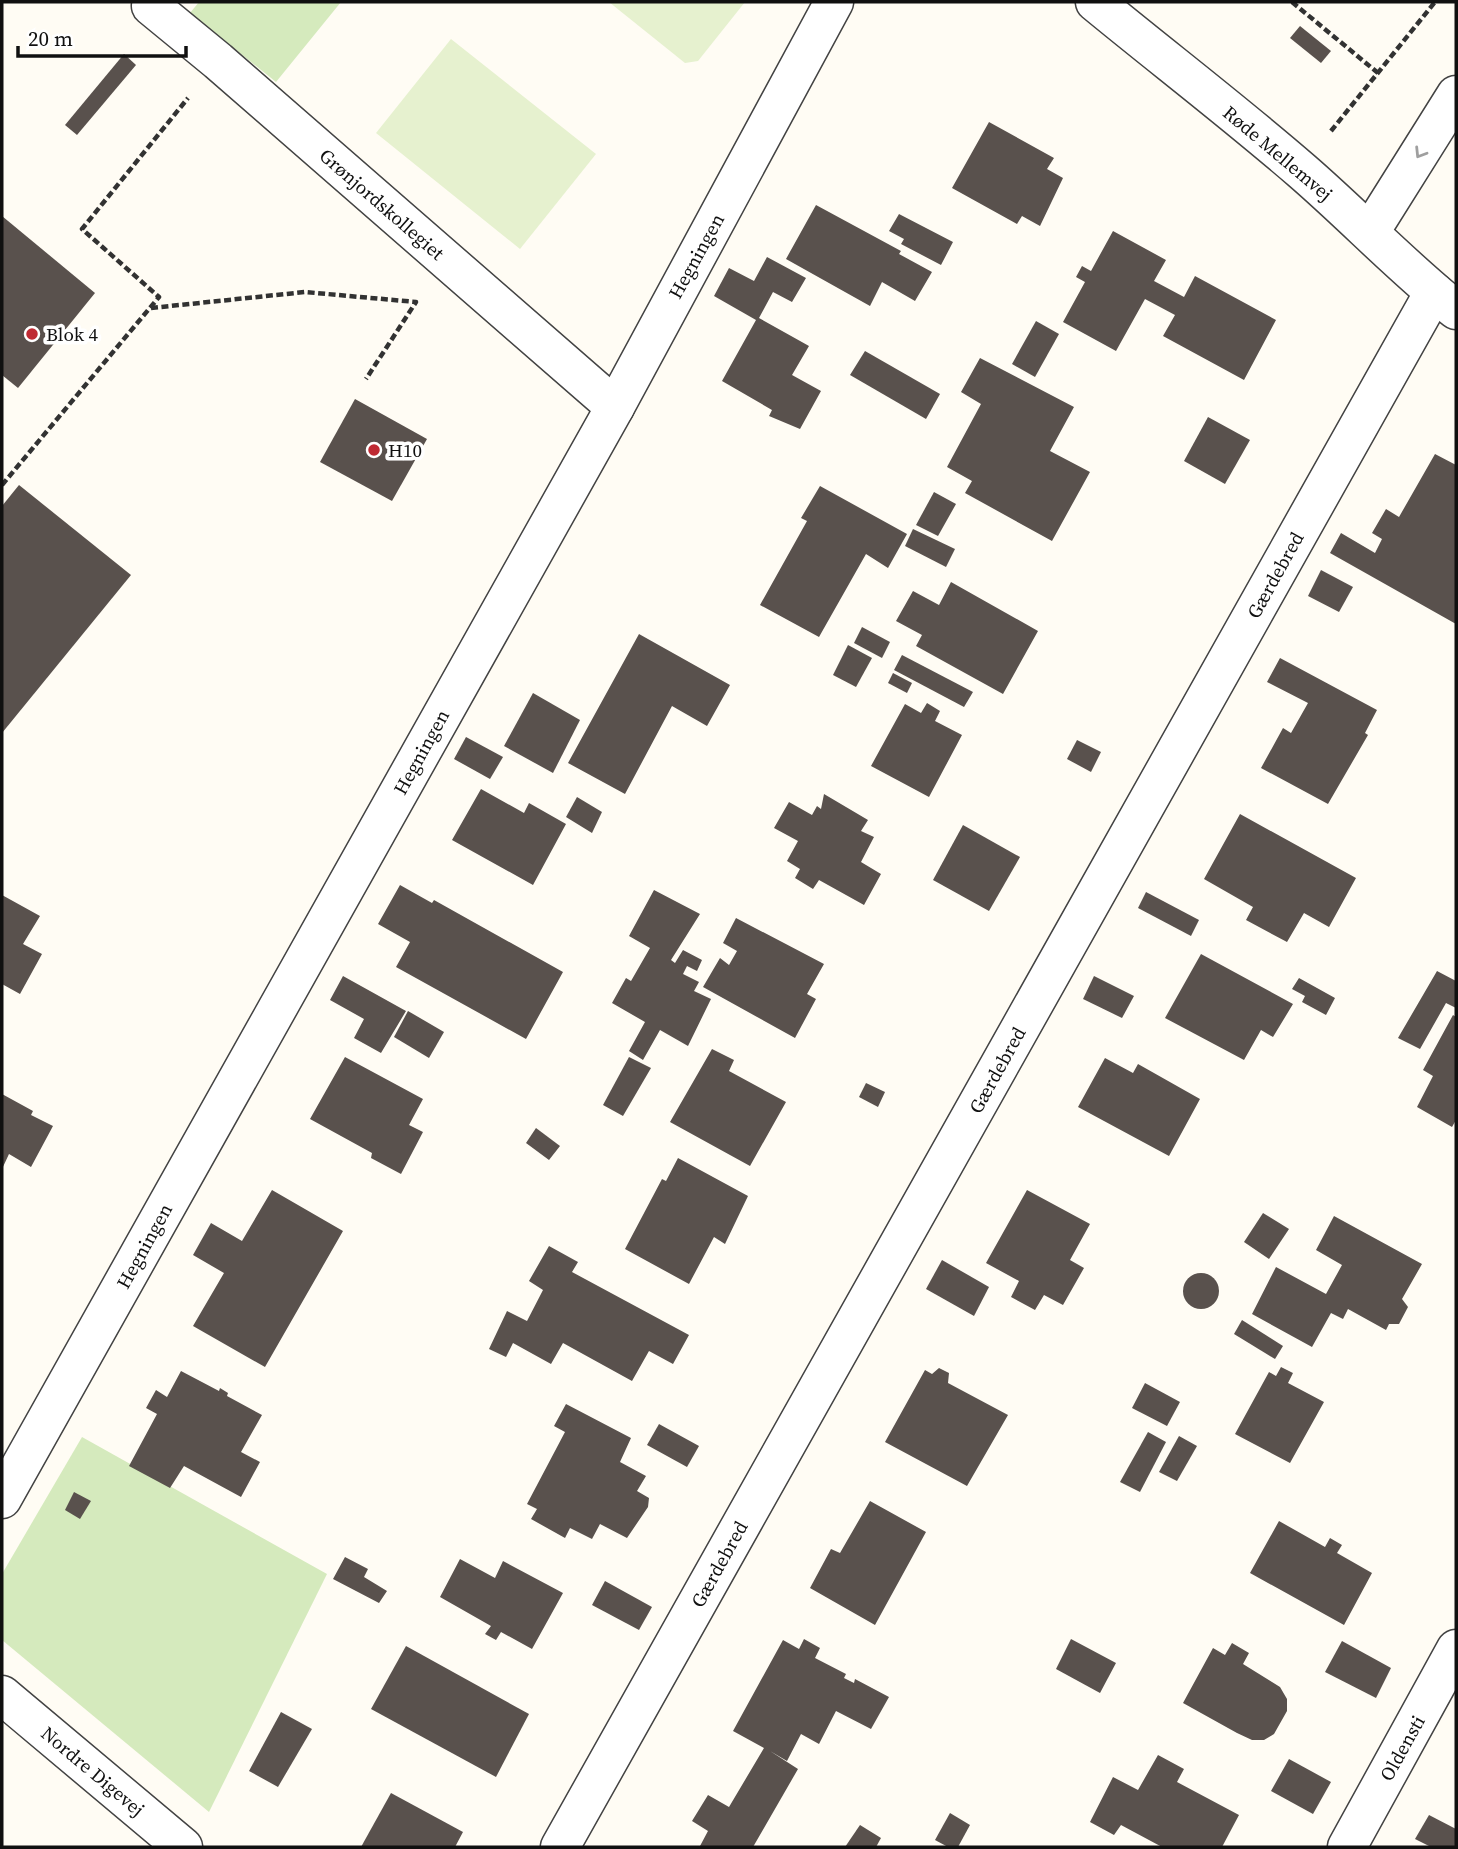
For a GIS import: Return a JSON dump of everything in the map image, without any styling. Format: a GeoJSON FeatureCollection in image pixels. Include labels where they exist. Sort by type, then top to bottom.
{"type":"FeatureCollection","features":[{"type":"Feature","properties":{"kind":"street","name":"Grønjordskollegiet"},"geometry":{"type":"LineString","coordinates":[[152,2],[152,6],[615,407]]}},
{"type":"Feature","properties":{"kind":"street","name":"Hegningen"},"geometry":{"type":"LineString","coordinates":[[2,1499],[615,407],[834,2]]}},
{"type":"Feature","properties":{"kind":"street","name":"Røde Mellemvej"},"geometry":{"type":"LineString","coordinates":[[1095,2],[1300,169],[1445,301]]}},
{"type":"Feature","properties":{"kind":"street"},"geometry":{"type":"LineString","coordinates":[[1370,232],[1456,95]]}},
{"type":"Feature","properties":{"kind":"street","name":"Gærdebred"},"geometry":{"type":"LineString","coordinates":[[561,1847],[1445,301]]}},
{"type":"Feature","properties":{"kind":"street","name":"Oldensti"},"geometry":{"type":"LineString","coordinates":[[1347,1847],[1456,1649]]}},
{"type":"Feature","properties":{"kind":"street","name":"Nordre Digevej"},"geometry":{"type":"LineString","coordinates":[[2,1695],[183,1847]]}},
{"type":"Feature","properties":{"kind":"path"},"geometry":{"type":"LineString","coordinates":[[1292,2],[1378,73]]}},
{"type":"Feature","properties":{"kind":"path"},"geometry":{"type":"LineString","coordinates":[[1300,169],[1435,2]]}},
{"type":"Feature","properties":{"kind":"path"},"geometry":{"type":"LineString","coordinates":[[2,485],[159,297],[82,229],[195,90]]}},
{"type":"Feature","properties":{"kind":"path"},"geometry":{"type":"LineString","coordinates":[[150,308],[305,292],[416,302],[366,379]]}},
{"type":"Feature","properties":{"kind":"green space"},"geometry":{"type":"Polygon","coordinates":[[[199,2],[341,2],[276,82],[190,13],[199,2]]]}},
{"type":"Feature","properties":{"kind":"green space"},"geometry":{"type":"Polygon","coordinates":[[[609,2],[745,2],[698,61],[685,63],[609,2]]]}},
{"type":"Feature","properties":{"kind":"green space"},"geometry":{"type":"Polygon","coordinates":[[[451,39],[596,154],[520,249],[376,133],[451,39]]]}},
{"type":"Feature","properties":{"kind":"green space"},"geometry":{"type":"Polygon","coordinates":[[[82,1437],[327,1574],[209,1812],[2,1640],[2,1574],[82,1437]]]}},
{"type":"Feature","properties":{"kind":"building"},"geometry":{"type":"Polygon","coordinates":[[[1300,26],[1331,51],[1321,63],[1290,38],[1300,26]]]}},
{"type":"Feature","properties":{"kind":"building"},"geometry":{"type":"Polygon","coordinates":[[[124,54],[136,65],[77,135],[65,125],[124,54]]]}},
{"type":"Feature","properties":{"kind":"building"},"geometry":{"type":"Polygon","coordinates":[[[989,122],[1054,158],[1047,169],[1063,178],[1040,226],[1022,216],[1017,224],[952,188],[989,122]]]}},
{"type":"Feature","properties":{"kind":"building"},"geometry":{"type":"Polygon","coordinates":[[[816,205],[901,251],[899,254],[932,272],[915,301],[882,282],[870,306],[786,259],[816,205]]]}},
{"type":"Feature","properties":{"kind":"building"},"geometry":{"type":"Polygon","coordinates":[[[899,214],[953,242],[941,265],[901,244],[904,239],[889,231],[899,214]]]}},
{"type":"Feature","properties":{"kind":"building","name":"Blok 4"},"geometry":{"type":"Polygon","coordinates":[[[2,216],[95,293],[18,388],[2,375],[2,216]]]}},
{"type":"Feature","properties":{"kind":"building"},"geometry":{"type":"Polygon","coordinates":[[[1113,231],[1166,260],[1154,281],[1184,297],[1195,276],[1276,320],[1244,380],[1163,336],[1175,315],[1145,299],[1116,351],[1063,322],[1085,282],[1076,277],[1082,266],[1091,271],[1113,231]]]}},
{"type":"Feature","properties":{"kind":"building"},"geometry":{"type":"Polygon","coordinates":[[[767,257],[806,278],[792,302],[773,292],[759,318],[809,346],[792,375],[821,391],[800,429],[769,416],[772,410],[722,381],[756,320],[714,296],[729,268],[754,281],[767,257]]]}},
{"type":"Feature","properties":{"kind":"building"},"geometry":{"type":"Polygon","coordinates":[[[1036,321],[1059,334],[1035,377],[1012,364],[1036,321]]]}},
{"type":"Feature","properties":{"kind":"building"},"geometry":{"type":"Polygon","coordinates":[[[865,351],[940,394],[926,419],[850,375],[865,351]]]}},
{"type":"Feature","properties":{"kind":"building"},"geometry":{"type":"Polygon","coordinates":[[[980,358],[1074,407],[1050,451],[1090,472],[1052,541],[965,493],[972,481],[947,467],[981,404],[961,392],[980,358]]]}},
{"type":"Feature","properties":{"kind":"building","name":"H10"},"geometry":{"type":"Polygon","coordinates":[[[355,399],[427,439],[392,501],[320,462],[355,399]]]}},
{"type":"Feature","properties":{"kind":"building"},"geometry":{"type":"Polygon","coordinates":[[[1208,417],[1250,440],[1225,484],[1184,461],[1208,417]]]}},
{"type":"Feature","properties":{"kind":"building"},"geometry":{"type":"Polygon","coordinates":[[[1435,454],[1456,465],[1456,624],[1330,553],[1341,533],[1375,553],[1382,539],[1372,533],[1386,509],[1399,517],[1435,454]]]}},
{"type":"Feature","properties":{"kind":"building"},"geometry":{"type":"Polygon","coordinates":[[[19,485],[131,575],[2,733],[2,506],[19,485]]]}},
{"type":"Feature","properties":{"kind":"building"},"geometry":{"type":"Polygon","coordinates":[[[820,486],[907,534],[888,568],[866,554],[819,637],[760,605],[807,521],[801,518],[820,486]]]}},
{"type":"Feature","properties":{"kind":"building"},"geometry":{"type":"Polygon","coordinates":[[[934,492],[956,504],[938,536],[916,525],[934,492]]]}},
{"type":"Feature","properties":{"kind":"building"},"geometry":{"type":"Polygon","coordinates":[[[913,529],[955,549],[946,567],[905,546],[913,529]]]}},
{"type":"Feature","properties":{"kind":"building"},"geometry":{"type":"Polygon","coordinates":[[[1321,570],[1353,587],[1339,612],[1308,596],[1321,570]]]}},
{"type":"Feature","properties":{"kind":"building"},"geometry":{"type":"Polygon","coordinates":[[[951,582],[1038,631],[1003,694],[916,646],[922,635],[896,621],[913,591],[939,605],[951,582]]]}},
{"type":"Feature","properties":{"kind":"building"},"geometry":{"type":"Polygon","coordinates":[[[862,627],[890,642],[882,658],[854,643],[862,627]]]}},
{"type":"Feature","properties":{"kind":"building"},"geometry":{"type":"Polygon","coordinates":[[[639,634],[730,685],[707,726],[672,706],[625,794],[568,763],[639,634]]]}},
{"type":"Feature","properties":{"kind":"building"},"geometry":{"type":"Polygon","coordinates":[[[848,645],[872,658],[856,687],[833,675],[848,645]]]}},
{"type":"Feature","properties":{"kind":"building"},"geometry":{"type":"Polygon","coordinates":[[[902,655],[973,692],[964,707],[894,670],[902,655]]]}},
{"type":"Feature","properties":{"kind":"building"},"geometry":{"type":"Polygon","coordinates":[[[1280,658],[1377,710],[1365,733],[1368,735],[1328,804],[1261,768],[1283,728],[1291,733],[1308,703],[1267,682],[1280,658]]]}},
{"type":"Feature","properties":{"kind":"building"},"geometry":{"type":"Polygon","coordinates":[[[893,673],[912,683],[907,693],[888,683],[893,673]]]}},
{"type":"Feature","properties":{"kind":"building"},"geometry":{"type":"Polygon","coordinates":[[[533,693],[580,720],[553,773],[504,746],[533,693]]]}},
{"type":"Feature","properties":{"kind":"building"},"geometry":{"type":"Polygon","coordinates":[[[927,703],[940,711],[935,721],[962,735],[929,797],[871,766],[905,704],[921,713],[927,703]]]}},
{"type":"Feature","properties":{"kind":"building"},"geometry":{"type":"Polygon","coordinates":[[[466,737],[503,757],[490,779],[454,759],[466,737]]]}},
{"type":"Feature","properties":{"kind":"building"},"geometry":{"type":"Polygon","coordinates":[[[1077,740],[1101,752],[1091,772],[1067,759],[1077,740]]]}},
{"type":"Feature","properties":{"kind":"building"},"geometry":{"type":"Polygon","coordinates":[[[481,789],[524,813],[529,803],[566,824],[533,885],[452,840],[481,789]]]}},
{"type":"Feature","properties":{"kind":"building"},"geometry":{"type":"Polygon","coordinates":[[[824,794],[868,820],[861,831],[874,837],[861,862],[881,874],[864,905],[819,880],[813,889],[795,878],[800,869],[787,861],[798,841],[774,828],[789,802],[812,815],[817,806],[821,809],[824,794]]]}},
{"type":"Feature","properties":{"kind":"building"},"geometry":{"type":"Polygon","coordinates":[[[577,797],[602,812],[592,833],[566,817],[577,797]]]}},
{"type":"Feature","properties":{"kind":"building"},"geometry":{"type":"Polygon","coordinates":[[[1240,814],[1356,878],[1329,927],[1304,913],[1287,942],[1246,920],[1253,907],[1204,879],[1240,814]]]}},
{"type":"Feature","properties":{"kind":"building"},"geometry":{"type":"Polygon","coordinates":[[[963,825],[1020,857],[989,911],[933,880],[963,825]]]}},
{"type":"Feature","properties":{"kind":"building"},"geometry":{"type":"Polygon","coordinates":[[[400,885],[432,903],[434,900],[563,972],[526,1039],[396,967],[410,942],[378,924],[400,885]]]}},
{"type":"Feature","properties":{"kind":"building"},"geometry":{"type":"Polygon","coordinates":[[[654,890],[700,914],[671,960],[675,963],[683,950],[702,960],[697,971],[687,966],[683,974],[699,982],[694,991],[711,999],[688,1046],[660,1030],[643,1060],[629,1051],[645,1022],[612,1003],[626,978],[631,981],[650,948],[629,936],[654,890]]]}},
{"type":"Feature","properties":{"kind":"building"},"geometry":{"type":"Polygon","coordinates":[[[1146,892],[1199,920],[1191,936],[1138,908],[1146,892]]]}},
{"type":"Feature","properties":{"kind":"building"},"geometry":{"type":"Polygon","coordinates":[[[2,895],[40,916],[23,944],[42,954],[20,994],[2,984],[2,895]]]}},
{"type":"Feature","properties":{"kind":"building"},"geometry":{"type":"Polygon","coordinates":[[[736,918],[824,964],[807,994],[816,999],[795,1038],[703,987],[720,958],[729,965],[737,951],[723,943],[736,918]]]}},
{"type":"Feature","properties":{"kind":"building"},"geometry":{"type":"Polygon","coordinates":[[[1201,954],[1293,1004],[1273,1037],[1261,1030],[1244,1060],[1165,1018],[1201,954]]]}},
{"type":"Feature","properties":{"kind":"building"},"geometry":{"type":"Polygon","coordinates":[[[1437,971],[1456,981],[1456,1008],[1446,1003],[1420,1049],[1398,1038],[1437,971]]]}},
{"type":"Feature","properties":{"kind":"building"},"geometry":{"type":"Polygon","coordinates":[[[343,976],[406,1011],[381,1053],[354,1038],[364,1019],[330,1000],[343,976]]]}},
{"type":"Feature","properties":{"kind":"building"},"geometry":{"type":"Polygon","coordinates":[[[1094,976],[1134,996],[1122,1018],[1083,999],[1094,976]]]}},
{"type":"Feature","properties":{"kind":"building"},"geometry":{"type":"Polygon","coordinates":[[[1299,978],[1335,998],[1326,1015],[1302,1002],[1305,996],[1292,989],[1299,978]]]}},
{"type":"Feature","properties":{"kind":"building"},"geometry":{"type":"Polygon","coordinates":[[[408,1011],[444,1032],[429,1058],[394,1037],[408,1011]]]}},
{"type":"Feature","properties":{"kind":"building"},"geometry":{"type":"Polygon","coordinates":[[[1453,1015],[1456,1017],[1456,1120],[1452,1127],[1417,1107],[1433,1076],[1423,1070],[1453,1015]]]}},
{"type":"Feature","properties":{"kind":"building"},"geometry":{"type":"Polygon","coordinates":[[[712,1049],[734,1060],[729,1071],[786,1102],[750,1166],[670,1122],[712,1049]]]}},
{"type":"Feature","properties":{"kind":"building"},"geometry":{"type":"Polygon","coordinates":[[[345,1057],[423,1099],[409,1125],[423,1132],[401,1174],[371,1158],[372,1153],[310,1119],[345,1057]]]}},
{"type":"Feature","properties":{"kind":"building"},"geometry":{"type":"Polygon","coordinates":[[[629,1057],[651,1068],[623,1116],[603,1105],[629,1057]]]}},
{"type":"Feature","properties":{"kind":"building"},"geometry":{"type":"Polygon","coordinates":[[[1105,1058],[1133,1073],[1138,1064],[1200,1099],[1169,1156],[1078,1107],[1105,1058]]]}},
{"type":"Feature","properties":{"kind":"building"},"geometry":{"type":"Polygon","coordinates":[[[866,1083],[885,1092],[878,1107],[859,1097],[866,1083]]]}},
{"type":"Feature","properties":{"kind":"building"},"geometry":{"type":"Polygon","coordinates":[[[2,1094],[33,1111],[31,1115],[53,1126],[31,1167],[9,1154],[2,1169],[2,1094]]]}},
{"type":"Feature","properties":{"kind":"building"},"geometry":{"type":"Polygon","coordinates":[[[536,1128],[560,1146],[549,1160],[526,1143],[536,1128]]]}},
{"type":"Feature","properties":{"kind":"building"},"geometry":{"type":"Polygon","coordinates":[[[678,1158],[748,1196],[725,1244],[714,1237],[689,1284],[625,1249],[662,1179],[666,1181],[678,1158]]]}},
{"type":"Feature","properties":{"kind":"building"},"geometry":{"type":"Polygon","coordinates":[[[272,1190],[343,1231],[265,1367],[193,1326],[224,1273],[193,1255],[211,1223],[242,1241],[272,1190]]]}},
{"type":"Feature","properties":{"kind":"building"},"geometry":{"type":"Polygon","coordinates":[[[1027,1190],[1090,1224],[1070,1260],[1084,1268],[1063,1305],[1044,1295],[1035,1310],[1011,1297],[1019,1281],[986,1263],[1027,1190]]]}},
{"type":"Feature","properties":{"kind":"building"},"geometry":{"type":"Polygon","coordinates":[[[1263,1213],[1289,1229],[1269,1259],[1244,1242],[1263,1213]]]}},
{"type":"Feature","properties":{"kind":"building"},"geometry":{"type":"Polygon","coordinates":[[[1334,1216],[1422,1264],[1402,1299],[1408,1307],[1399,1324],[1389,1324],[1386,1330],[1348,1309],[1343,1319],[1331,1313],[1312,1347],[1252,1314],[1276,1267],[1326,1294],[1342,1265],[1316,1250],[1334,1216]]]}},
{"type":"Feature","properties":{"kind":"building"},"geometry":{"type":"Polygon","coordinates":[[[549,1246],[578,1262],[572,1272],[689,1335],[673,1364],[649,1351],[632,1381],[563,1343],[551,1364],[513,1343],[506,1357],[489,1349],[507,1311],[527,1321],[543,1290],[529,1281],[549,1246]]]}},
{"type":"Feature","properties":{"kind":"building"},"geometry":{"type":"Polygon","coordinates":[[[942,1260],[989,1287],[974,1316],[926,1289],[942,1260]]]}},
{"type":"Feature","properties":{"kind":"building"},"geometry":{"type":"Polygon","coordinates":[[[1201,1273],[1213,1279],[1219,1291],[1213,1303],[1201,1309],[1189,1303],[1183,1291],[1189,1279],[1201,1273]]]}},
{"type":"Feature","properties":{"kind":"building"},"geometry":{"type":"Polygon","coordinates":[[[1242,1320],[1283,1346],[1275,1359],[1234,1334],[1242,1320]]]}},
{"type":"Feature","properties":{"kind":"building"},"geometry":{"type":"Polygon","coordinates":[[[1281,1367],[1293,1373],[1288,1383],[1324,1402],[1290,1463],[1235,1434],[1269,1372],[1276,1376],[1281,1367]]]}},
{"type":"Feature","properties":{"kind":"building"},"geometry":{"type":"Polygon","coordinates":[[[939,1368],[949,1373],[948,1383],[1008,1415],[967,1486],[885,1442],[925,1370],[932,1374],[939,1368]]]}},
{"type":"Feature","properties":{"kind":"building"},"geometry":{"type":"Polygon","coordinates":[[[181,1371],[219,1391],[220,1388],[228,1393],[227,1396],[262,1415],[241,1452],[260,1462],[241,1497],[184,1466],[170,1488],[129,1466],[157,1414],[146,1408],[156,1390],[167,1397],[181,1371]]]}},
{"type":"Feature","properties":{"kind":"building"},"geometry":{"type":"Polygon","coordinates":[[[1145,1383],[1180,1402],[1167,1426],[1132,1408],[1145,1383]]]}},
{"type":"Feature","properties":{"kind":"building"},"geometry":{"type":"Polygon","coordinates":[[[566,1404],[631,1438],[620,1462],[646,1476],[637,1491],[649,1498],[648,1507],[627,1538],[600,1524],[592,1539],[570,1528],[565,1538],[531,1519],[537,1509],[527,1504],[565,1432],[554,1426],[566,1404]]]}},
{"type":"Feature","properties":{"kind":"building"},"geometry":{"type":"Polygon","coordinates":[[[659,1424],[699,1446],[687,1467],[647,1445],[659,1424]]]}},
{"type":"Feature","properties":{"kind":"building"},"geometry":{"type":"Polygon","coordinates":[[[1148,1432],[1166,1442],[1140,1492],[1120,1482],[1148,1432]]]}},
{"type":"Feature","properties":{"kind":"building"},"geometry":{"type":"Polygon","coordinates":[[[1179,1436],[1197,1446],[1177,1481],[1159,1472],[1179,1436]]]}},
{"type":"Feature","properties":{"kind":"building"},"geometry":{"type":"Polygon","coordinates":[[[74,1492],[91,1501],[80,1519],[65,1510],[74,1492]]]}},
{"type":"Feature","properties":{"kind":"building"},"geometry":{"type":"Polygon","coordinates":[[[870,1501],[926,1532],[875,1625],[810,1588],[831,1549],[840,1553],[870,1501]]]}},
{"type":"Feature","properties":{"kind":"building"},"geometry":{"type":"Polygon","coordinates":[[[1279,1521],[1325,1547],[1330,1538],[1342,1545],[1337,1553],[1372,1573],[1344,1625],[1250,1573],[1279,1521]]]}},
{"type":"Feature","properties":{"kind":"building"},"geometry":{"type":"Polygon","coordinates":[[[345,1557],[368,1569],[364,1577],[387,1591],[379,1603],[333,1579],[345,1557]]]}},
{"type":"Feature","properties":{"kind":"building"},"geometry":{"type":"Polygon","coordinates":[[[460,1559],[495,1578],[503,1561],[563,1593],[532,1649],[501,1632],[496,1640],[485,1634],[491,1626],[440,1597],[460,1559]]]}},
{"type":"Feature","properties":{"kind":"building"},"geometry":{"type":"Polygon","coordinates":[[[605,1581],[652,1607],[639,1630],[592,1605],[605,1581]]]}},
{"type":"Feature","properties":{"kind":"building"},"geometry":{"type":"Polygon","coordinates":[[[804,1639],[820,1648],[815,1658],[846,1674],[844,1678],[854,1683],[855,1679],[889,1697],[871,1729],[836,1711],[819,1744],[801,1734],[787,1761],[770,1751],[798,1769],[753,1847],[702,1847],[700,1846],[708,1831],[692,1821],[708,1795],[729,1807],[764,1748],[733,1731],[783,1640],[799,1649],[804,1639]]]}},
{"type":"Feature","properties":{"kind":"building"},"geometry":{"type":"Polygon","coordinates":[[[1071,1639],[1116,1663],[1100,1693],[1056,1669],[1071,1639]]]}},
{"type":"Feature","properties":{"kind":"building"},"geometry":{"type":"Polygon","coordinates":[[[1342,1641],[1391,1668],[1376,1698],[1325,1672],[1342,1641]]]}},
{"type":"Feature","properties":{"kind":"building"},"geometry":{"type":"Polygon","coordinates":[[[1232,1643],[1249,1653],[1243,1664],[1280,1687],[1287,1699],[1287,1711],[1274,1734],[1264,1740],[1252,1740],[1183,1703],[1213,1648],[1225,1655],[1232,1643]]]}},
{"type":"Feature","properties":{"kind":"building"},"geometry":{"type":"Polygon","coordinates":[[[406,1646],[529,1714],[496,1777],[371,1709],[406,1646]]]}},
{"type":"Feature","properties":{"kind":"building"},"geometry":{"type":"Polygon","coordinates":[[[281,1712],[312,1729],[278,1787],[249,1771],[281,1712]]]}},
{"type":"Feature","properties":{"kind":"building"},"geometry":{"type":"Polygon","coordinates":[[[1158,1755],[1184,1769],[1177,1782],[1239,1815],[1222,1847],[1162,1847],[1121,1825],[1114,1835],[1090,1822],[1113,1777],[1138,1790],[1158,1755]]]}},
{"type":"Feature","properties":{"kind":"building"},"geometry":{"type":"Polygon","coordinates":[[[1289,1759],[1331,1782],[1313,1814],[1271,1791],[1289,1759]]]}},
{"type":"Feature","properties":{"kind":"building"},"geometry":{"type":"Polygon","coordinates":[[[391,1793],[463,1832],[455,1847],[361,1847],[391,1793]]]}},
{"type":"Feature","properties":{"kind":"building"},"geometry":{"type":"Polygon","coordinates":[[[950,1813],[970,1825],[958,1847],[948,1847],[935,1840],[950,1813]]]}},
{"type":"Feature","properties":{"kind":"building"},"geometry":{"type":"Polygon","coordinates":[[[1429,1815],[1456,1829],[1456,1847],[1431,1847],[1415,1839],[1429,1815]]]}},
{"type":"Feature","properties":{"kind":"building"},"geometry":{"type":"Polygon","coordinates":[[[860,1825],[881,1838],[876,1847],[845,1847],[860,1825]]]}},
{"type":"Feature","properties":{"kind":"place","name":"Blok 4"},"geometry":{"type":"Point","coordinates":[32,334]}},
{"type":"Feature","properties":{"kind":"place","name":"H10"},"geometry":{"type":"Point","coordinates":[374,450]}}]}
